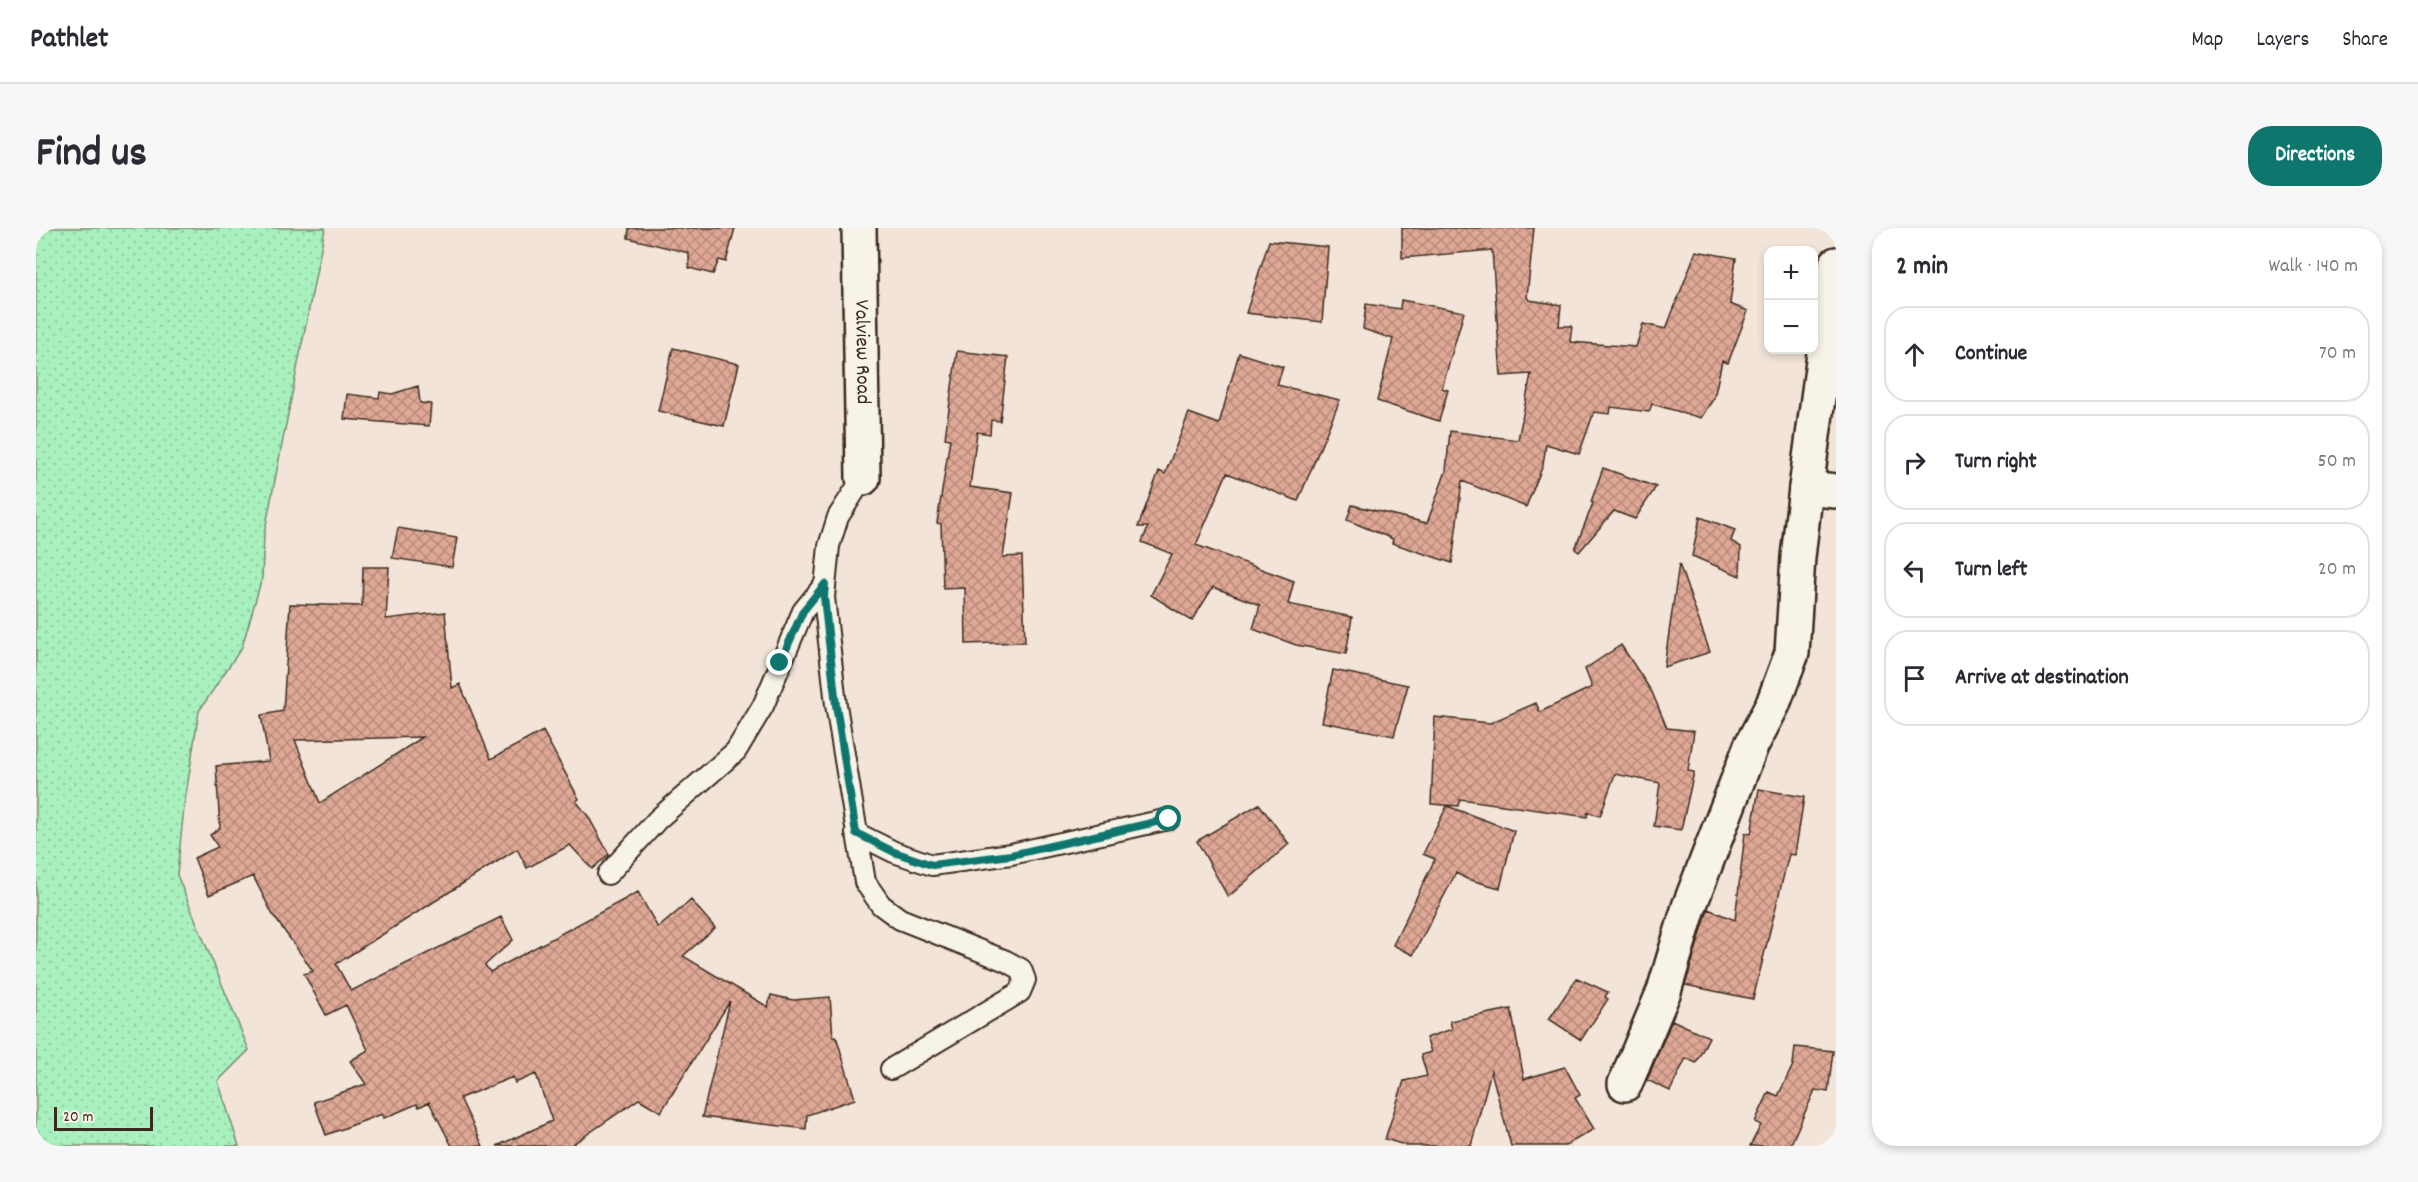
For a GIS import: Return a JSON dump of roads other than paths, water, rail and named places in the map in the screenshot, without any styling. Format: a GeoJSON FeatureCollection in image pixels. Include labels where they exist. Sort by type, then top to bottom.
{"type":"FeatureCollection","features":[{"type":"Feature","properties":{"kind":"street","name":"Valview Road"},"geometry":{"type":"LineString","coordinates":[[860,228],[863,478]]}},
{"type":"Feature","properties":{"kind":"street"},"geometry":{"type":"LineString","coordinates":[[1624,1084],[1665,991],[1689,907],[1747,757],[1773,704],[1792,653],[1798,557],[1825,490],[1823,375],[1836,264]]}},
{"type":"Feature","properties":{"kind":"lane"},"geometry":{"type":"LineString","coordinates":[[863,478],[838,517],[829,546],[824,597],[836,705],[865,882],[881,905],[900,919],[1006,961],[1022,969],[1025,980],[1020,992],[891,1070]]}},
{"type":"Feature","properties":{"kind":"lane"},"geometry":{"type":"LineString","coordinates":[[608,874],[658,819],[736,751],[763,706],[803,611],[825,584]]}},
{"type":"Feature","properties":{"kind":"lane"},"geometry":{"type":"LineString","coordinates":[[856,833],[894,852],[932,865],[1011,855],[1169,819]]}}]}
